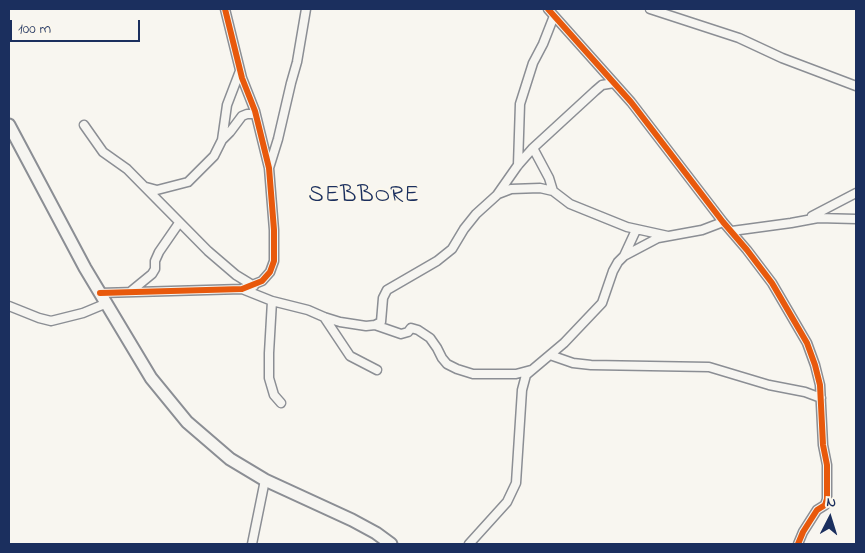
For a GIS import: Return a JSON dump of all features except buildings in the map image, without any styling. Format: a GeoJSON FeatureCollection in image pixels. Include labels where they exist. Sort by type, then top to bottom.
{"type":"FeatureCollection","features":[{"type":"Feature","properties":{"kind":"main road"},"geometry":{"type":"LineString","coordinates":[[9,125],[55,214],[100,293],[151,378],[187,422],[230,459],[265,480],[352,520],[376,533],[391,544]]}},
{"type":"Feature","properties":{"kind":"street"},"geometry":{"type":"LineString","coordinates":[[100,293],[242,289],[254,286],[262,281],[270,272],[274,261],[274,230],[269,168],[255,114],[240,71],[225,9]]}},
{"type":"Feature","properties":{"kind":"street"},"geometry":{"type":"LineString","coordinates":[[269,168],[297,62],[306,9]]}},
{"type":"Feature","properties":{"kind":"street"},"geometry":{"type":"LineString","coordinates":[[548,9],[631,102],[732,231],[772,283],[808,342],[815,365],[821,398],[823,445],[827,466],[827,499],[825,505],[817,510],[802,532],[798,544]]}},
{"type":"Feature","properties":{"kind":"street"},"geometry":{"type":"LineString","coordinates":[[650,9],[739,38],[782,58],[856,86]]}},
{"type":"Feature","properties":{"kind":"street"},"geometry":{"type":"LineString","coordinates":[[518,165],[520,104],[533,64],[554,16]]}},
{"type":"Feature","properties":{"kind":"street"},"geometry":{"type":"LineString","coordinates":[[222,140],[227,105],[240,71]]}},
{"type":"Feature","properties":{"kind":"street"},"geometry":{"type":"LineString","coordinates":[[375,325],[381,322],[383,298],[387,290],[437,261],[452,249],[464,229],[476,214],[497,195],[518,165],[602,85],[605,74]]}},
{"type":"Feature","properties":{"kind":"street"},"geometry":{"type":"LineString","coordinates":[[602,85],[614,83]]}},
{"type":"Feature","properties":{"kind":"street"},"geometry":{"type":"LineString","coordinates":[[143,186],[148,189],[157,190],[188,182],[214,156],[222,140],[242,116],[255,114]]}},
{"type":"Feature","properties":{"kind":"street"},"geometry":{"type":"LineString","coordinates":[[84,126],[103,152],[127,169],[220,262],[254,286]]}},
{"type":"Feature","properties":{"kind":"street"},"geometry":{"type":"LineString","coordinates":[[534,148],[549,178],[553,191]]}},
{"type":"Feature","properties":{"kind":"street"},"geometry":{"type":"LineString","coordinates":[[497,195],[511,189],[528,187],[553,191],[570,204],[636,230],[668,236]]}},
{"type":"Feature","properties":{"kind":"street"},"geometry":{"type":"LineString","coordinates":[[803,221],[856,193]]}},
{"type":"Feature","properties":{"kind":"street"},"geometry":{"type":"LineString","coordinates":[[732,231],[818,218],[856,219]]}},
{"type":"Feature","properties":{"kind":"street"},"geometry":{"type":"LineString","coordinates":[[469,544],[507,502],[516,483],[522,390],[526,375],[571,336],[602,303],[618,262],[624,256],[658,238],[702,230],[724,222]]}},
{"type":"Feature","properties":{"kind":"street"},"geometry":{"type":"LineString","coordinates":[[130,292],[152,274],[159,252],[179,223]]}},
{"type":"Feature","properties":{"kind":"street"},"geometry":{"type":"LineString","coordinates":[[624,256],[636,230]]}},
{"type":"Feature","properties":{"kind":"street"},"geometry":{"type":"LineString","coordinates":[[242,289],[272,301],[358,325],[375,325],[401,334],[408,332],[411,328],[418,330],[430,338],[447,364],[473,374],[516,374],[533,370]]}},
{"type":"Feature","properties":{"kind":"street"},"geometry":{"type":"LineString","coordinates":[[272,301],[269,378],[274,395],[281,403]]}},
{"type":"Feature","properties":{"kind":"street"},"geometry":{"type":"LineString","coordinates":[[9,306],[51,321],[83,313],[107,304]]}},
{"type":"Feature","properties":{"kind":"street"},"geometry":{"type":"LineString","coordinates":[[324,317],[350,356],[377,370]]}},
{"type":"Feature","properties":{"kind":"street"},"geometry":{"type":"LineString","coordinates":[[550,354],[573,363],[591,365],[709,367],[769,385],[805,392],[821,398]]}},
{"type":"Feature","properties":{"kind":"street"},"geometry":{"type":"LineString","coordinates":[[252,544],[265,480]]}},
{"type":"Feature","properties":{"kind":"cycle path"},"geometry":{"type":"LineString","coordinates":[[100,293],[242,289],[262,281],[270,272],[274,261],[274,230],[269,168],[255,111],[242,78],[225,9]]}},
{"type":"Feature","properties":{"kind":"cycle path"},"geometry":{"type":"LineString","coordinates":[[548,9],[631,102],[723,222],[747,250],[772,283],[807,343],[820,385],[823,445],[827,465],[827,499],[825,505],[817,510],[798,544]]}},
{"type":"Feature","properties":{"kind":"district","name":"SEBBORE"},"geometry":{"type":"Point","coordinates":[364,197]}}]}
